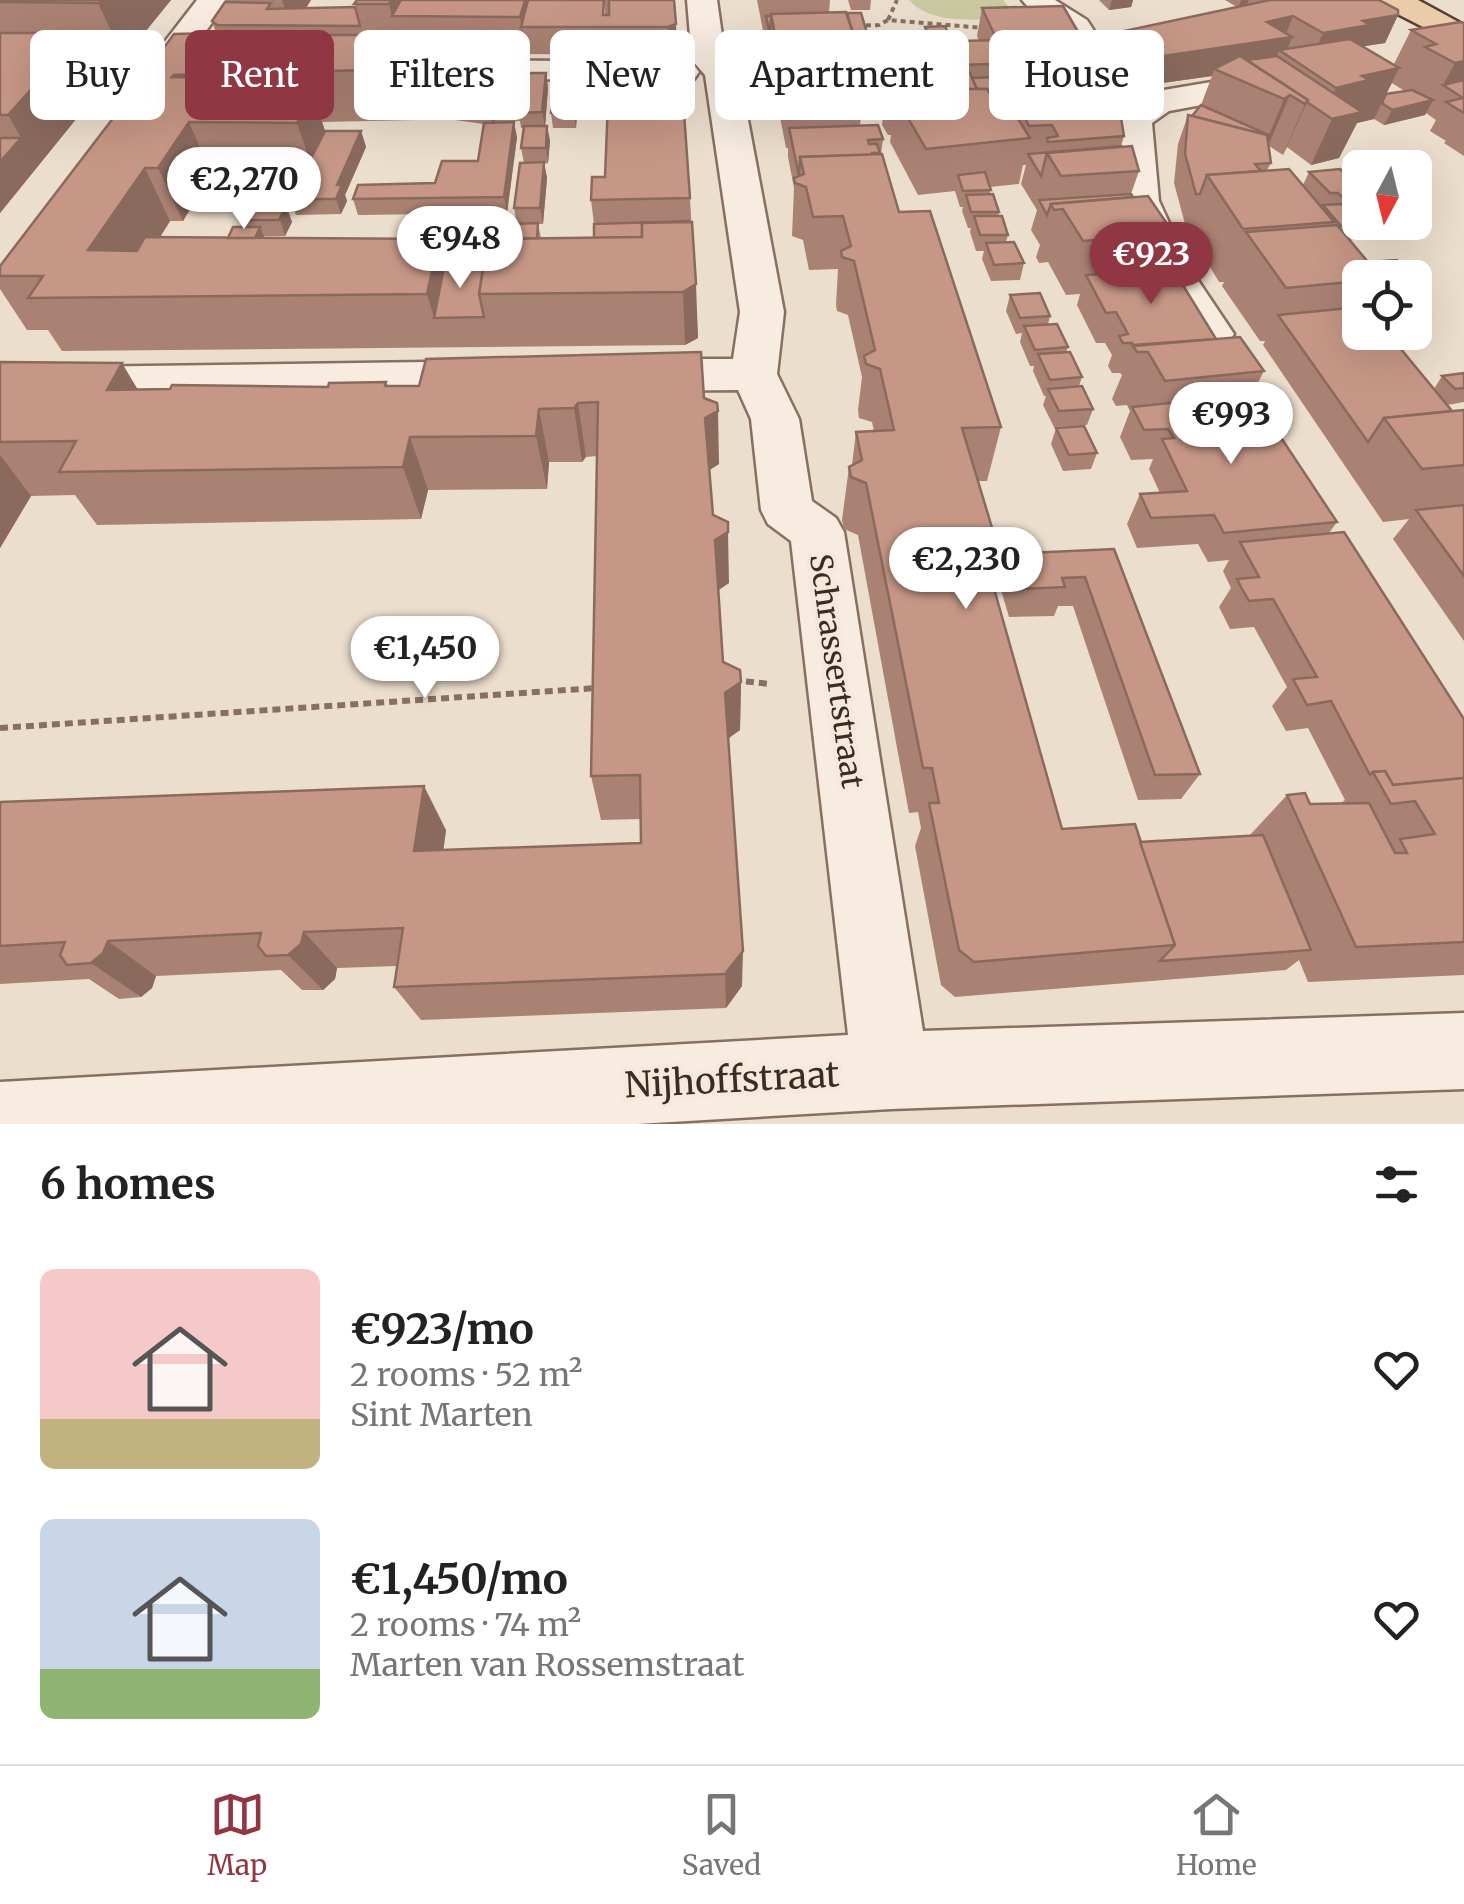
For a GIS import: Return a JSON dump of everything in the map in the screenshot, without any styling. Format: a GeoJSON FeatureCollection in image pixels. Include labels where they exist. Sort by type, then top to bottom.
{"type":"FeatureCollection","features":[{"type":"Feature","properties":{"kind":"main road"},"geometry":{"type":"LineString","coordinates":[[1395,0],[1452,51]]}},
{"type":"Feature","properties":{"kind":"street"},"geometry":{"type":"LineString","coordinates":[[165,64],[213,0]]}},
{"type":"Feature","properties":{"kind":"street"},"geometry":{"type":"LineString","coordinates":[[702,0],[708,60],[715,66]]}},
{"type":"Feature","properties":{"kind":"street"},"geometry":{"type":"LineString","coordinates":[[1037,0],[1053,16],[1078,30]]}},
{"type":"Feature","properties":{"kind":"street"},"geometry":{"type":"LineString","coordinates":[[0,66],[30,66]]}},
{"type":"Feature","properties":{"kind":"street"},"geometry":{"type":"LineString","coordinates":[[530,71],[715,72]]}},
{"type":"Feature","properties":{"kind":"street"},"geometry":{"type":"LineString","coordinates":[[1164,101],[1316,76]]}},
{"type":"Feature","properties":{"kind":"street"},"geometry":{"type":"LineString","coordinates":[[0,384],[754,374],[762,312],[730,120]]}},
{"type":"Feature","properties":{"kind":"street"},"geometry":{"type":"LineString","coordinates":[[1134,120],[1139,201],[1170,270],[1233,368]]}},
{"type":"Feature","properties":{"kind":"street","name":"Schrassertstraat"},"geometry":{"type":"LineString","coordinates":[[754,374],[775,418],[787,510],[817,532],[891,1072]]}},
{"type":"Feature","properties":{"kind":"street","name":"Nijhoffstraat"},"geometry":{"type":"LineString","coordinates":[[0,1122],[891,1072],[1464,1051]]}},
{"type":"Feature","properties":{"kind":"path"},"geometry":{"type":"LineString","coordinates":[[844,27],[879,25],[888,20],[898,0]]}},
{"type":"Feature","properties":{"kind":"path"},"geometry":{"type":"LineString","coordinates":[[888,20],[959,28],[1076,27]]}},
{"type":"Feature","properties":{"kind":"path"},"geometry":{"type":"LineString","coordinates":[[0,728],[602,688]]}},
{"type":"Feature","properties":{"kind":"green space"},"geometry":{"type":"Polygon","coordinates":[[[909,0],[1003,0],[1017,17],[945,18],[919,9],[909,0]]]}},
{"type":"Feature","properties":{"kind":"building"},"geometry":{"type":"Polygon","coordinates":[[[0,0],[107,0],[98,3],[0,0]]]}},
{"type":"Feature","properties":{"kind":"building"},"geometry":{"type":"Polygon","coordinates":[[[357,0],[391,0],[389,4],[354,4],[357,0]]]}},
{"type":"Feature","properties":{"kind":"building"},"geometry":{"type":"Polygon","coordinates":[[[401,0],[525,0],[520,17],[392,16],[401,0]]]}},
{"type":"Feature","properties":{"kind":"building"},"geometry":{"type":"Polygon","coordinates":[[[528,0],[604,0],[603,15],[609,15],[609,0],[674,0],[676,24],[521,27],[528,0]]]}},
{"type":"Feature","properties":{"kind":"building"},"geometry":{"type":"Polygon","coordinates":[[[1270,0],[1379,0],[1398,10],[1398,15],[1363,21],[1370,25],[1323,33],[1293,16],[1267,22],[1292,37],[1164,56],[1164,30],[1129,30],[1270,0]]]}},
{"type":"Feature","properties":{"kind":"building"},"geometry":{"type":"Polygon","coordinates":[[[225,2],[271,3],[267,9],[355,7],[360,26],[217,25],[212,21],[225,2]]]}},
{"type":"Feature","properties":{"kind":"building"},"geometry":{"type":"Polygon","coordinates":[[[1063,6],[1077,30],[992,30],[982,8],[1063,6]]]}},
{"type":"Feature","properties":{"kind":"building"},"geometry":{"type":"Polygon","coordinates":[[[846,12],[852,30],[774,30],[771,14],[846,12]]]}},
{"type":"Feature","properties":{"kind":"building"},"geometry":{"type":"Polygon","coordinates":[[[847,13],[861,13],[866,30],[852,30],[847,13]]]}},
{"type":"Feature","properties":{"kind":"building"},"geometry":{"type":"Polygon","coordinates":[[[1464,23],[1464,61],[1455,63],[1425,47],[1436,44],[1411,30],[1464,23]]]}},
{"type":"Feature","properties":{"kind":"building"},"geometry":{"type":"Polygon","coordinates":[[[945,26],[947,30],[926,30],[925,27],[945,26]]]}},
{"type":"Feature","properties":{"kind":"building"},"geometry":{"type":"Polygon","coordinates":[[[0,33],[30,33],[30,90],[8,115],[0,115],[0,33]]]}},
{"type":"Feature","properties":{"kind":"building"},"geometry":{"type":"Polygon","coordinates":[[[174,34],[185,34],[185,75],[172,77],[185,77],[185,120],[299,120],[189,122],[158,168],[145,168],[88,250],[137,251],[145,237],[439,239],[427,294],[28,298],[43,276],[0,276],[0,266],[112,120],[165,120],[165,46],[174,34]]]}},
{"type":"Feature","properties":{"kind":"building"},"geometry":{"type":"Polygon","coordinates":[[[334,35],[354,35],[354,70],[334,71],[334,35]]]}},
{"type":"Feature","properties":{"kind":"building"},"geometry":{"type":"Polygon","coordinates":[[[1350,39],[1399,68],[1362,76],[1369,80],[1336,88],[1279,50],[1350,39]]]}},
{"type":"Feature","properties":{"kind":"building"},"geometry":{"type":"Polygon","coordinates":[[[989,40],[989,64],[969,65],[969,41],[989,40]]]}},
{"type":"Feature","properties":{"kind":"building"},"geometry":{"type":"Polygon","coordinates":[[[1240,56],[1308,100],[1305,104],[1290,95],[1284,99],[1214,69],[1240,56]]]}},
{"type":"Feature","properties":{"kind":"building"},"geometry":{"type":"Polygon","coordinates":[[[1277,56],[1362,112],[1332,119],[1247,60],[1277,56]]]}},
{"type":"Feature","properties":{"kind":"building"},"geometry":{"type":"Polygon","coordinates":[[[530,73],[546,73],[542,112],[530,113],[530,73]]]}},
{"type":"Feature","properties":{"kind":"building"},"geometry":{"type":"Polygon","coordinates":[[[969,73],[970,73],[977,89],[969,90],[969,73]]]}},
{"type":"Feature","properties":{"kind":"building"},"geometry":{"type":"Polygon","coordinates":[[[989,77],[989,92],[977,89],[972,78],[989,77]]]}},
{"type":"Feature","properties":{"kind":"building"},"geometry":{"type":"Polygon","coordinates":[[[1464,80],[1464,113],[1446,102],[1463,98],[1443,85],[1464,80]]]}},
{"type":"Feature","properties":{"kind":"building"},"geometry":{"type":"Polygon","coordinates":[[[969,89],[989,92],[989,120],[1019,120],[1030,138],[926,149],[909,120],[969,120],[969,89]]]}},
{"type":"Feature","properties":{"kind":"building"},"geometry":{"type":"Polygon","coordinates":[[[1412,90],[1433,100],[1392,110],[1382,103],[1386,94],[1412,90]]]}},
{"type":"Feature","properties":{"kind":"building"},"geometry":{"type":"Polygon","coordinates":[[[1201,105],[1269,135],[1192,116],[1201,105]]]}},
{"type":"Feature","properties":{"kind":"building"},"geometry":{"type":"Polygon","coordinates":[[[1188,115],[1267,135],[1271,163],[1255,164],[1261,171],[1207,175],[1200,194],[1196,194],[1185,154],[1188,115]]]}},
{"type":"Feature","properties":{"kind":"building"},"geometry":{"type":"Polygon","coordinates":[[[607,120],[685,120],[690,198],[591,200],[592,177],[605,177],[607,120]]]}},
{"type":"Feature","properties":{"kind":"building"},"geometry":{"type":"Polygon","coordinates":[[[1026,120],[1121,120],[1124,136],[1048,142],[1047,138],[1058,136],[1052,125],[1029,126],[1026,120]]]}},
{"type":"Feature","properties":{"kind":"building"},"geometry":{"type":"Polygon","coordinates":[[[514,122],[504,197],[353,199],[358,185],[435,183],[442,161],[478,161],[484,123],[514,122]]]}},
{"type":"Feature","properties":{"kind":"building"},"geometry":{"type":"Polygon","coordinates":[[[878,125],[883,139],[868,140],[869,144],[877,144],[880,153],[800,157],[799,176],[789,128],[878,125]]]}},
{"type":"Feature","properties":{"kind":"building"},"geometry":{"type":"Polygon","coordinates":[[[524,126],[547,126],[546,148],[521,148],[524,126]]]}},
{"type":"Feature","properties":{"kind":"building"},"geometry":{"type":"Polygon","coordinates":[[[325,131],[361,131],[337,185],[342,185],[336,199],[290,199],[325,131]]]}},
{"type":"Feature","properties":{"kind":"building"},"geometry":{"type":"Polygon","coordinates":[[[0,138],[21,138],[0,162],[0,138]]]}},
{"type":"Feature","properties":{"kind":"building"},"geometry":{"type":"Polygon","coordinates":[[[1121,146],[1047,153],[1041,176],[1028,154],[1121,146]]]}},
{"type":"Feature","properties":{"kind":"building"},"geometry":{"type":"Polygon","coordinates":[[[1132,146],[1139,171],[1061,176],[1047,153],[1132,146]]]}},
{"type":"Feature","properties":{"kind":"building"},"geometry":{"type":"Polygon","coordinates":[[[882,154],[899,212],[930,211],[1001,427],[962,428],[993,531],[978,532],[1062,829],[1135,824],[1175,945],[974,962],[959,950],[929,803],[939,803],[932,768],[923,768],[866,483],[851,477],[849,467],[862,460],[856,432],[894,430],[880,369],[866,364],[864,356],[875,350],[854,261],[842,257],[841,251],[851,246],[843,216],[813,217],[806,187],[795,183],[794,178],[804,174],[800,157],[882,154]]]}},
{"type":"Feature","properties":{"kind":"building"},"geometry":{"type":"Polygon","coordinates":[[[544,162],[540,208],[514,208],[520,163],[544,162]]]}},
{"type":"Feature","properties":{"kind":"building"},"geometry":{"type":"Polygon","coordinates":[[[1289,169],[1334,222],[1243,229],[1207,175],[1289,169]]]}},
{"type":"Feature","properties":{"kind":"building"},"geometry":{"type":"Polygon","coordinates":[[[1340,169],[1342,197],[1330,193],[1309,172],[1340,169]]]}},
{"type":"Feature","properties":{"kind":"building"},"geometry":{"type":"Polygon","coordinates":[[[269,172],[294,172],[276,206],[286,206],[279,220],[240,220],[269,172]]]}},
{"type":"Feature","properties":{"kind":"building"},"geometry":{"type":"Polygon","coordinates":[[[985,172],[991,190],[963,191],[958,175],[985,172]]]}},
{"type":"Feature","properties":{"kind":"building"},"geometry":{"type":"Polygon","coordinates":[[[993,194],[999,212],[971,212],[966,195],[993,194]]]}},
{"type":"Feature","properties":{"kind":"building"},"geometry":{"type":"Polygon","coordinates":[[[1131,194],[1133,197],[1051,204],[1047,215],[1039,200],[1131,194]]]}},
{"type":"Feature","properties":{"kind":"building"},"geometry":{"type":"Polygon","coordinates":[[[1148,196],[1174,234],[1083,241],[1063,209],[1054,210],[1051,204],[1148,196]]]}},
{"type":"Feature","properties":{"kind":"building"},"geometry":{"type":"Polygon","coordinates":[[[1341,204],[1342,226],[1341,226],[1323,205],[1341,204]]]}},
{"type":"Feature","properties":{"kind":"building"},"geometry":{"type":"Polygon","coordinates":[[[974,216],[1002,216],[1008,235],[980,235],[974,216]]]}},
{"type":"Feature","properties":{"kind":"building"},"geometry":{"type":"Polygon","coordinates":[[[690,221],[642,223],[642,237],[594,238],[594,224],[690,221]]]}},
{"type":"Feature","properties":{"kind":"building"},"geometry":{"type":"Polygon","coordinates":[[[692,222],[696,284],[683,292],[479,294],[487,239],[642,237],[642,223],[692,222]]]}},
{"type":"Feature","properties":{"kind":"building"},"geometry":{"type":"Polygon","coordinates":[[[538,223],[537,238],[511,239],[512,224],[538,223]]]}},
{"type":"Feature","properties":{"kind":"building"},"geometry":{"type":"Polygon","coordinates":[[[1337,225],[1342,240],[1350,240],[1366,260],[1342,260],[1342,283],[1286,288],[1246,232],[1337,225]]]}},
{"type":"Feature","properties":{"kind":"building"},"geometry":{"type":"Polygon","coordinates":[[[233,227],[260,227],[255,238],[228,238],[233,227]]]}},
{"type":"Feature","properties":{"kind":"building"},"geometry":{"type":"Polygon","coordinates":[[[1014,242],[1024,263],[994,265],[986,243],[1014,242]]]}},
{"type":"Feature","properties":{"kind":"building"},"geometry":{"type":"Polygon","coordinates":[[[445,262],[484,262],[479,294],[484,317],[434,318],[445,262]]]}},
{"type":"Feature","properties":{"kind":"building"},"geometry":{"type":"Polygon","coordinates":[[[1163,269],[1176,274],[1216,339],[1123,343],[1119,336],[1128,334],[1116,312],[1106,313],[1086,275],[1163,269]]]}},
{"type":"Feature","properties":{"kind":"building"},"geometry":{"type":"Polygon","coordinates":[[[1040,293],[1050,316],[1020,318],[1010,295],[1040,293]]]}},
{"type":"Feature","properties":{"kind":"building"},"geometry":{"type":"Polygon","coordinates":[[[1342,309],[1342,350],[1402,350],[1452,411],[1384,418],[1368,442],[1278,315],[1342,309]]]}},
{"type":"Feature","properties":{"kind":"building"},"geometry":{"type":"Polygon","coordinates":[[[1057,324],[1068,347],[1035,350],[1024,326],[1057,324]]]}},
{"type":"Feature","properties":{"kind":"building"},"geometry":{"type":"Polygon","coordinates":[[[1240,337],[1264,371],[1165,381],[1148,352],[1137,352],[1133,346],[1240,337]]]}},
{"type":"Feature","properties":{"kind":"building"},"geometry":{"type":"Polygon","coordinates":[[[701,352],[704,398],[717,403],[718,411],[705,418],[713,515],[728,522],[728,532],[715,540],[723,662],[740,670],[741,682],[725,693],[743,951],[725,974],[394,987],[403,928],[304,932],[301,944],[288,955],[266,956],[258,946],[261,933],[108,941],[103,953],[91,963],[67,965],[60,955],[65,942],[0,946],[0,802],[424,786],[414,851],[641,843],[640,775],[591,776],[598,402],[578,403],[574,408],[539,409],[536,436],[410,437],[403,467],[59,472],[76,441],[0,442],[0,362],[122,363],[107,390],[170,389],[172,385],[328,387],[329,383],[386,382],[385,386],[419,386],[426,359],[701,352]]]}},
{"type":"Feature","properties":{"kind":"building"},"geometry":{"type":"Polygon","coordinates":[[[1070,352],[1082,377],[1050,380],[1038,354],[1070,352]]]}},
{"type":"Feature","properties":{"kind":"building"},"geometry":{"type":"Polygon","coordinates":[[[1464,373],[1464,388],[1455,389],[1442,376],[1464,373]]]}},
{"type":"Feature","properties":{"kind":"building"},"geometry":{"type":"Polygon","coordinates":[[[1082,386],[1093,409],[1059,411],[1048,389],[1082,386]]]}},
{"type":"Feature","properties":{"kind":"building"},"geometry":{"type":"Polygon","coordinates":[[[1252,394],[1337,522],[1224,533],[1214,515],[1151,518],[1140,494],[1187,491],[1162,439],[1174,438],[1168,429],[1144,430],[1132,407],[1252,394]]]}},
{"type":"Feature","properties":{"kind":"building"},"geometry":{"type":"Polygon","coordinates":[[[1464,410],[1464,465],[1422,469],[1384,418],[1464,410]]]}},
{"type":"Feature","properties":{"kind":"building"},"geometry":{"type":"Polygon","coordinates":[[[1084,426],[1097,453],[1069,455],[1056,428],[1084,426]]]}},
{"type":"Feature","properties":{"kind":"building"},"geometry":{"type":"Polygon","coordinates":[[[1464,505],[1464,576],[1416,510],[1464,505]]]}},
{"type":"Feature","properties":{"kind":"building"},"geometry":{"type":"Polygon","coordinates":[[[1344,532],[1464,719],[1464,778],[1393,785],[1385,771],[1370,775],[1331,701],[1307,705],[1293,679],[1317,677],[1273,599],[1249,601],[1237,579],[1259,577],[1240,542],[1344,532]]]}},
{"type":"Feature","properties":{"kind":"building"},"geometry":{"type":"Polygon","coordinates":[[[1114,549],[1200,774],[1155,775],[1085,577],[1062,578],[1065,587],[1019,589],[1008,554],[1114,549]]]}},
{"type":"Feature","properties":{"kind":"building"},"geometry":{"type":"Polygon","coordinates":[[[1385,771],[1393,785],[1464,778],[1464,942],[1356,947],[1287,795],[1305,793],[1310,804],[1369,803],[1395,853],[1407,853],[1400,839],[1435,834],[1415,801],[1391,804],[1373,772],[1385,771]]]}},
{"type":"Feature","properties":{"kind":"building"},"geometry":{"type":"Polygon","coordinates":[[[1263,835],[1311,950],[1160,961],[1175,945],[1140,842],[1263,835]]]}}]}
